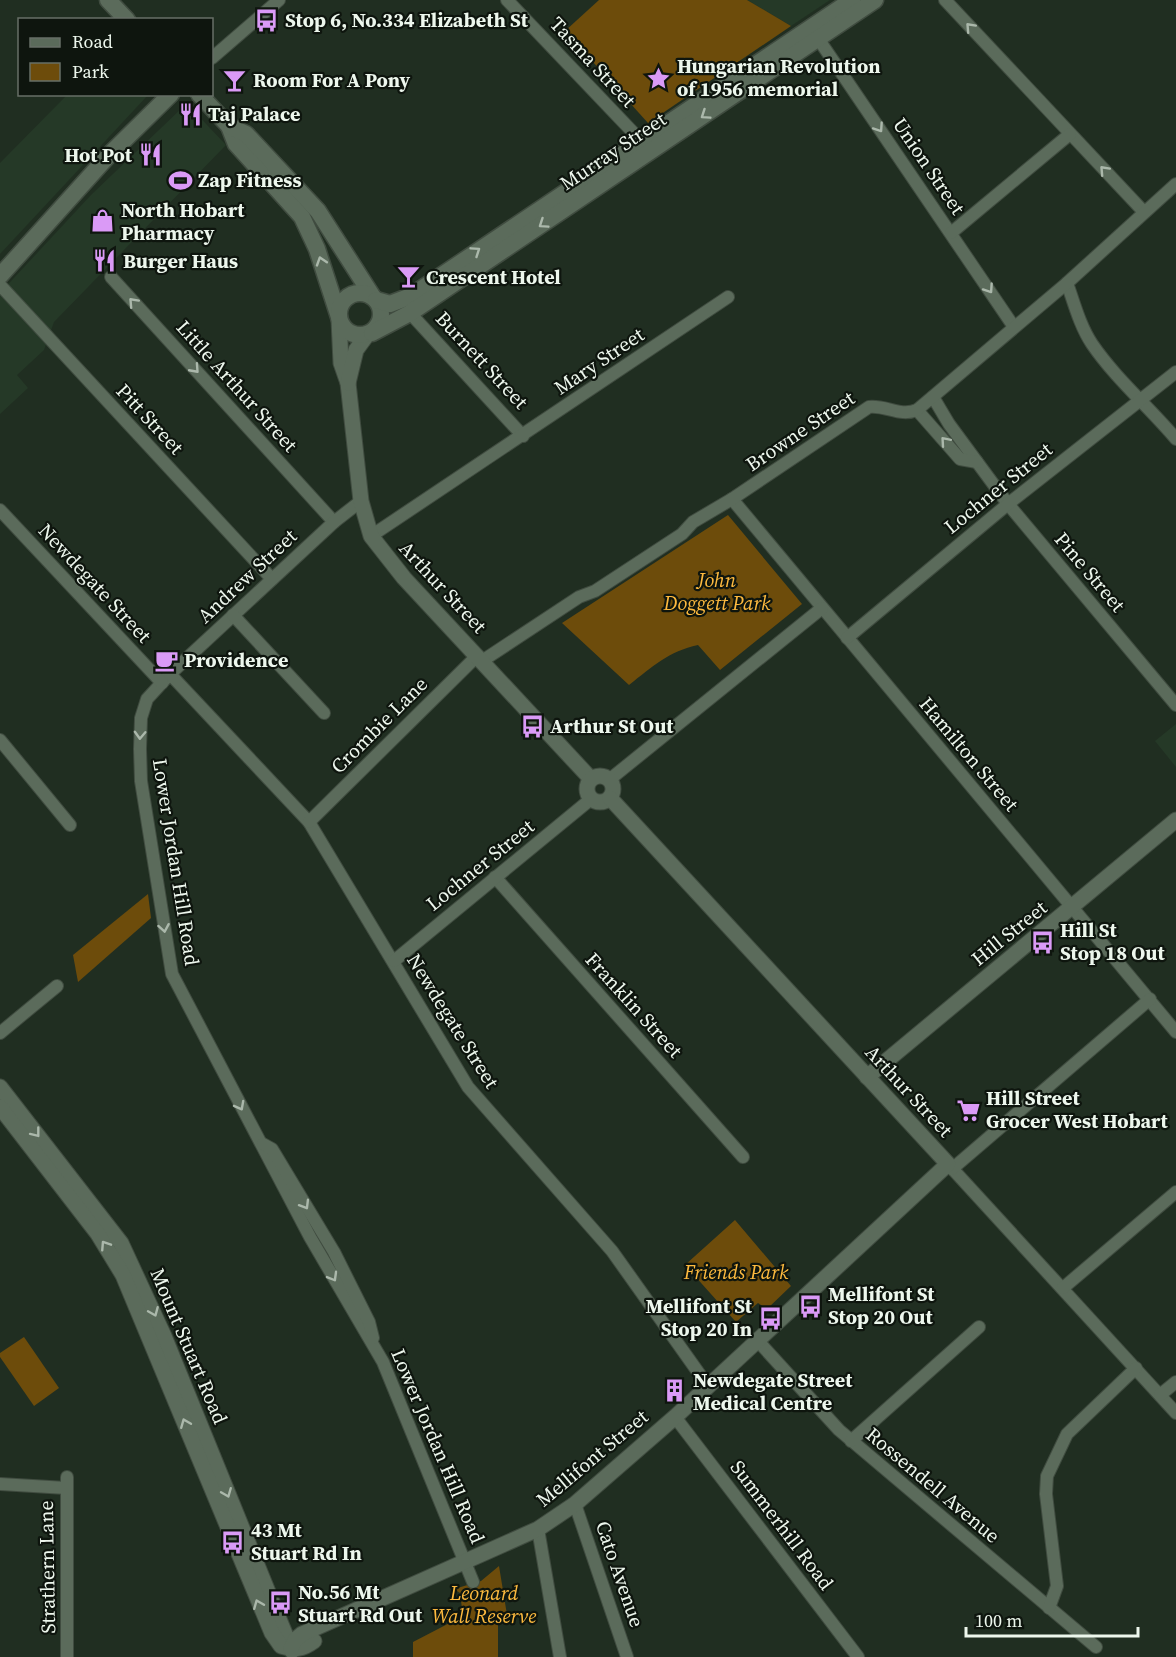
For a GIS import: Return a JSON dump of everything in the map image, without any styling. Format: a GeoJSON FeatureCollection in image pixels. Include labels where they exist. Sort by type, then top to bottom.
{"type":"FeatureCollection","features":[{"type":"Feature","properties":{"kind":"main road"},"geometry":{"type":"LineString","coordinates":[[108,0],[125,18]]}},
{"type":"Feature","properties":{"kind":"main road","name":"Murray Street"},"geometry":{"type":"LineString","coordinates":[[814,33],[852,0]]}},
{"type":"Feature","properties":{"kind":"main road","name":"Murray Street"},"geometry":{"type":"LineString","coordinates":[[369,334],[410,313],[646,147],[814,33],[875,0]]}},
{"type":"Feature","properties":{"kind":"main road"},"geometry":{"type":"LineString","coordinates":[[0,276],[109,154],[169,96]]}},
{"type":"Feature","properties":{"kind":"main road"},"geometry":{"type":"LineString","coordinates":[[201,96],[229,126],[246,134],[318,211],[381,308],[381,317],[369,334],[352,335],[344,329],[312,237],[302,217],[236,144],[229,126]]}},
{"type":"Feature","properties":{"kind":"main road","name":"Murray Street"},"geometry":{"type":"LineString","coordinates":[[374,299],[390,304],[411,296],[646,147]]}},
{"type":"Feature","properties":{"kind":"main road"},"geometry":{"type":"LineString","coordinates":[[339,318],[340,306],[349,296],[363,293],[374,299]]}},
{"type":"Feature","properties":{"kind":"street"},"geometry":{"type":"LineString","coordinates":[[213,57],[279,0]]}},
{"type":"Feature","properties":{"kind":"street","name":"Tasma Street"},"geometry":{"type":"LineString","coordinates":[[507,0],[646,147]]}},
{"type":"Feature","properties":{"kind":"street"},"geometry":{"type":"LineString","coordinates":[[945,0],[1144,212]]}},
{"type":"Feature","properties":{"kind":"street","name":"Union Street"},"geometry":{"type":"LineString","coordinates":[[814,33],[1014,327]]}},
{"type":"Feature","properties":{"kind":"street"},"geometry":{"type":"LineString","coordinates":[[951,233],[1070,134]]}},
{"type":"Feature","properties":{"kind":"street"},"geometry":{"type":"LineString","coordinates":[[917,410],[1067,283],[1176,184]]}},
{"type":"Feature","properties":{"kind":"street","name":"Little Arthur Street"},"geometry":{"type":"LineString","coordinates":[[111,277],[334,522]]}},
{"type":"Feature","properties":{"kind":"street"},"geometry":{"type":"LineString","coordinates":[[1067,283],[1082,326],[1092,344],[1140,402],[1151,409],[1176,439]]}},
{"type":"Feature","properties":{"kind":"street","name":"Pitt Street"},"geometry":{"type":"LineString","coordinates":[[0,285],[272,579]]}},
{"type":"Feature","properties":{"kind":"street","name":"Mary Street"},"geometry":{"type":"LineString","coordinates":[[371,537],[728,297]]}},
{"type":"Feature","properties":{"kind":"street","name":"Burnett Street"},"geometry":{"type":"LineString","coordinates":[[410,313],[523,436]]}},
{"type":"Feature","properties":{"kind":"street","name":"Arthur Street"},"geometry":{"type":"LineString","coordinates":[[339,318],[341,363],[348,383],[361,501],[371,537],[404,578],[591,779]]}},
{"type":"Feature","properties":{"kind":"street","name":"Arthur Street"},"geometry":{"type":"LineString","coordinates":[[348,383],[356,350],[369,334]]}},
{"type":"Feature","properties":{"kind":"street","name":"Lochner Street"},"geometry":{"type":"LineString","coordinates":[[847,638],[1008,504],[1176,372]]}},
{"type":"Feature","properties":{"kind":"street","name":"Pine Street"},"geometry":{"type":"LineString","coordinates":[[933,397],[949,424],[1008,504],[1176,705]]}},
{"type":"Feature","properties":{"kind":"street","name":"Browne Street"},"geometry":{"type":"LineString","coordinates":[[480,658],[579,597],[595,591],[682,534],[693,522],[732,499],[868,407],[881,406],[909,414],[917,410]]}},
{"type":"Feature","properties":{"kind":"street","name":"Pine Street"},"geometry":{"type":"LineString","coordinates":[[917,410],[960,459],[977,462]]}},
{"type":"Feature","properties":{"kind":"street","name":"Hamilton Street"},"geometry":{"type":"LineString","coordinates":[[732,499],[1176,1032]]}},
{"type":"Feature","properties":{"kind":"street","name":"Andrew Street"},"geometry":{"type":"LineString","coordinates":[[166,678],[334,522],[361,501]]}},
{"type":"Feature","properties":{"kind":"street","name":"Newdegate Street"},"geometry":{"type":"LineString","coordinates":[[0,510],[309,822],[468,1086],[612,1251],[708,1386]]}},
{"type":"Feature","properties":{"kind":"street"},"geometry":{"type":"LineString","coordinates":[[609,780],[822,608]]}},
{"type":"Feature","properties":{"kind":"street"},"geometry":{"type":"LineString","coordinates":[[233,615],[324,713]]}},
{"type":"Feature","properties":{"kind":"street","name":"Crombie Lane"},"geometry":{"type":"LineString","coordinates":[[309,822],[480,658]]}},
{"type":"Feature","properties":{"kind":"street","name":"Lower Jordan Hill Road"},"geometry":{"type":"LineString","coordinates":[[166,678],[147,699],[141,718],[140,749],[141,781],[172,974],[310,1237],[374,1346],[473,1582]]}},
{"type":"Feature","properties":{"kind":"street"},"geometry":{"type":"LineString","coordinates":[[0,740],[70,825]]}},
{"type":"Feature","properties":{"kind":"street"},"geometry":{"type":"LineString","coordinates":[[599,776],[609,780],[613,787],[610,798],[598,802],[591,799],[586,789],[591,779],[599,776]]}},
{"type":"Feature","properties":{"kind":"street","name":"Arthur Street"},"geometry":{"type":"LineString","coordinates":[[610,798],[1176,1413]]}},
{"type":"Feature","properties":{"kind":"street","name":"Lochner Street"},"geometry":{"type":"LineString","coordinates":[[394,962],[591,799]]}},
{"type":"Feature","properties":{"kind":"street","name":"Hill Street"},"geometry":{"type":"LineString","coordinates":[[867,1077],[1176,820]]}},
{"type":"Feature","properties":{"kind":"street","name":"Franklin Street"},"geometry":{"type":"LineString","coordinates":[[495,878],[743,1157]]}},
{"type":"Feature","properties":{"kind":"street"},"geometry":{"type":"LineString","coordinates":[[0,1033],[57,986]]}},
{"type":"Feature","properties":{"kind":"street"},"geometry":{"type":"LineString","coordinates":[[950,1167],[1150,999]]}},
{"type":"Feature","properties":{"kind":"street","name":"Mount Stuart Road"},"geometry":{"type":"LineString","coordinates":[[0,1087],[108,1224],[126,1254],[164,1336],[293,1653]]}},
{"type":"Feature","properties":{"kind":"street","name":"Mount Stuart Road"},"geometry":{"type":"LineString","coordinates":[[0,1107],[98,1234],[123,1275],[265,1621],[281,1646],[293,1653]]}},
{"type":"Feature","properties":{"kind":"street","name":"Mellifont Street"},"geometry":{"type":"LineString","coordinates":[[293,1653],[294,1640],[302,1634],[327,1625],[538,1529],[575,1504],[675,1417],[757,1340],[950,1167]]}},
{"type":"Feature","properties":{"kind":"street"},"geometry":{"type":"LineString","coordinates":[[1063,1288],[1176,1192]]}},
{"type":"Feature","properties":{"kind":"street"},"geometry":{"type":"LineString","coordinates":[[851,1441],[979,1327]]}},
{"type":"Feature","properties":{"kind":"street","name":"Rossendell Avenue"},"geometry":{"type":"LineString","coordinates":[[757,1340],[851,1441],[1096,1647]]}},
{"type":"Feature","properties":{"kind":"street"},"geometry":{"type":"LineString","coordinates":[[1050,1608],[1058,1586],[1046,1494],[1047,1476],[1067,1434],[1136,1368]]}},
{"type":"Feature","properties":{"kind":"street"},"geometry":{"type":"LineString","coordinates":[[1160,1395],[1176,1382]]}},
{"type":"Feature","properties":{"kind":"street","name":"Summerhill Road"},"geometry":{"type":"LineString","coordinates":[[675,1417],[858,1657]]}},
{"type":"Feature","properties":{"kind":"street","name":"Strathern Lane"},"geometry":{"type":"LineString","coordinates":[[0,1484],[62,1484],[67,1657]]}},
{"type":"Feature","properties":{"kind":"street","name":"Cato Avenue"},"geometry":{"type":"LineString","coordinates":[[575,1504],[627,1657]]}},
{"type":"Feature","properties":{"kind":"street"},"geometry":{"type":"LineString","coordinates":[[538,1529],[560,1657]]}},
{"type":"Feature","properties":{"kind":"street","name":"Mellifont Street"},"geometry":{"type":"LineString","coordinates":[[308,1657],[314,1641],[327,1625]]}},
{"type":"Feature","properties":{"kind":"street"},"geometry":{"type":"LineString","coordinates":[[293,1653],[314,1641]]}},
{"type":"Feature","properties":{"kind":"shaded area"},"geometry":{"type":"Polygon","coordinates":[[[747,0],[830,0],[791,26],[747,0]]]}},
{"type":"Feature","properties":{"kind":"shaded area"},"geometry":{"type":"Polygon","coordinates":[[[66,96],[147,96],[0,254],[0,163],[66,96]]]}},
{"type":"Feature","properties":{"kind":"shaded area"},"geometry":{"type":"Polygon","coordinates":[[[183,107],[190,107],[226,145],[54,322],[44,350],[17,375],[28,388],[0,414],[0,293],[91,195],[183,107]]]}},
{"type":"Feature","properties":{"kind":"shaded area"},"geometry":{"type":"Polygon","coordinates":[[[1176,724],[1176,767],[1155,741],[1176,724]]]}},
{"type":"Feature","properties":{"kind":"green space"},"geometry":{"type":"Polygon","coordinates":[[[599,0],[747,0],[791,26],[648,123],[565,31],[599,0]]]}},
{"type":"Feature","properties":{"kind":"green space","name":"John Doggett Park"},"geometry":{"type":"Polygon","coordinates":[[[728,515],[802,604],[720,670],[698,645],[669,656],[629,685],[562,623],[728,515]]]}},
{"type":"Feature","properties":{"kind":"green space"},"geometry":{"type":"Polygon","coordinates":[[[148,894],[151,918],[78,982],[73,955],[148,894]]]}},
{"type":"Feature","properties":{"kind":"green space","name":"Friends Park"},"geometry":{"type":"Polygon","coordinates":[[[735,1220],[791,1286],[767,1309],[758,1303],[736,1322],[685,1265],[735,1220]]]}},
{"type":"Feature","properties":{"kind":"green space"},"geometry":{"type":"Polygon","coordinates":[[[24,1337],[59,1388],[34,1406],[0,1357],[0,1353],[24,1337]]]}},
{"type":"Feature","properties":{"kind":"green space","name":"Leonard Wall Reserve"},"geometry":{"type":"Polygon","coordinates":[[[499,1566],[508,1621],[498,1623],[498,1657],[413,1657],[413,1642],[463,1616],[460,1593],[454,1589],[481,1581],[499,1566]]]}},
{"type":"Feature","properties":{"kind":"place","name":"Stop 6, No.334 Elizabeth St"},"geometry":{"type":"Point","coordinates":[267,20]}},
{"type":"Feature","properties":{"kind":"place","name":"Hungarian Revolution of 1956 memorial"},"geometry":{"type":"Point","coordinates":[659,78]}},
{"type":"Feature","properties":{"kind":"place","name":"Room For A Pony"},"geometry":{"type":"Point","coordinates":[235,80]}},
{"type":"Feature","properties":{"kind":"place","name":"Taj Palace"},"geometry":{"type":"Point","coordinates":[190,114]}},
{"type":"Feature","properties":{"kind":"place","name":"Hot Pot"},"geometry":{"type":"Point","coordinates":[150,155]}},
{"type":"Feature","properties":{"kind":"place","name":"Zap Fitness"},"geometry":{"type":"Point","coordinates":[180,180]}},
{"type":"Feature","properties":{"kind":"place","name":"North Hobart Pharmacy"},"geometry":{"type":"Point","coordinates":[103,221]}},
{"type":"Feature","properties":{"kind":"place","name":"Burger Haus"},"geometry":{"type":"Point","coordinates":[105,261]}},
{"type":"Feature","properties":{"kind":"place","name":"Crescent Hotel"},"geometry":{"type":"Point","coordinates":[408,277]}},
{"type":"Feature","properties":{"kind":"place","name":"Providence"},"geometry":{"type":"Point","coordinates":[166,660]}},
{"type":"Feature","properties":{"kind":"place","name":"Arthur St Out"},"geometry":{"type":"Point","coordinates":[532,726]}},
{"type":"Feature","properties":{"kind":"place","name":"Hill St Stop 18 Out"},"geometry":{"type":"Point","coordinates":[1042,942]}},
{"type":"Feature","properties":{"kind":"place","name":"Hill Street Grocer West Hobart"},"geometry":{"type":"Point","coordinates":[968,1110]}},
{"type":"Feature","properties":{"kind":"place","name":"Mellifont St Stop 20 Out"},"geometry":{"type":"Point","coordinates":[810,1306]}},
{"type":"Feature","properties":{"kind":"place","name":"Mellifont St Stop 20 In"},"geometry":{"type":"Point","coordinates":[770,1318]}},
{"type":"Feature","properties":{"kind":"place","name":"Newdegate Street Medical Centre"},"geometry":{"type":"Point","coordinates":[675,1391]}},
{"type":"Feature","properties":{"kind":"place","name":"43 Mt Stuart Rd In"},"geometry":{"type":"Point","coordinates":[233,1542]}},
{"type":"Feature","properties":{"kind":"place","name":"No.56 Mt Stuart Rd Out"},"geometry":{"type":"Point","coordinates":[280,1603]}}]}
